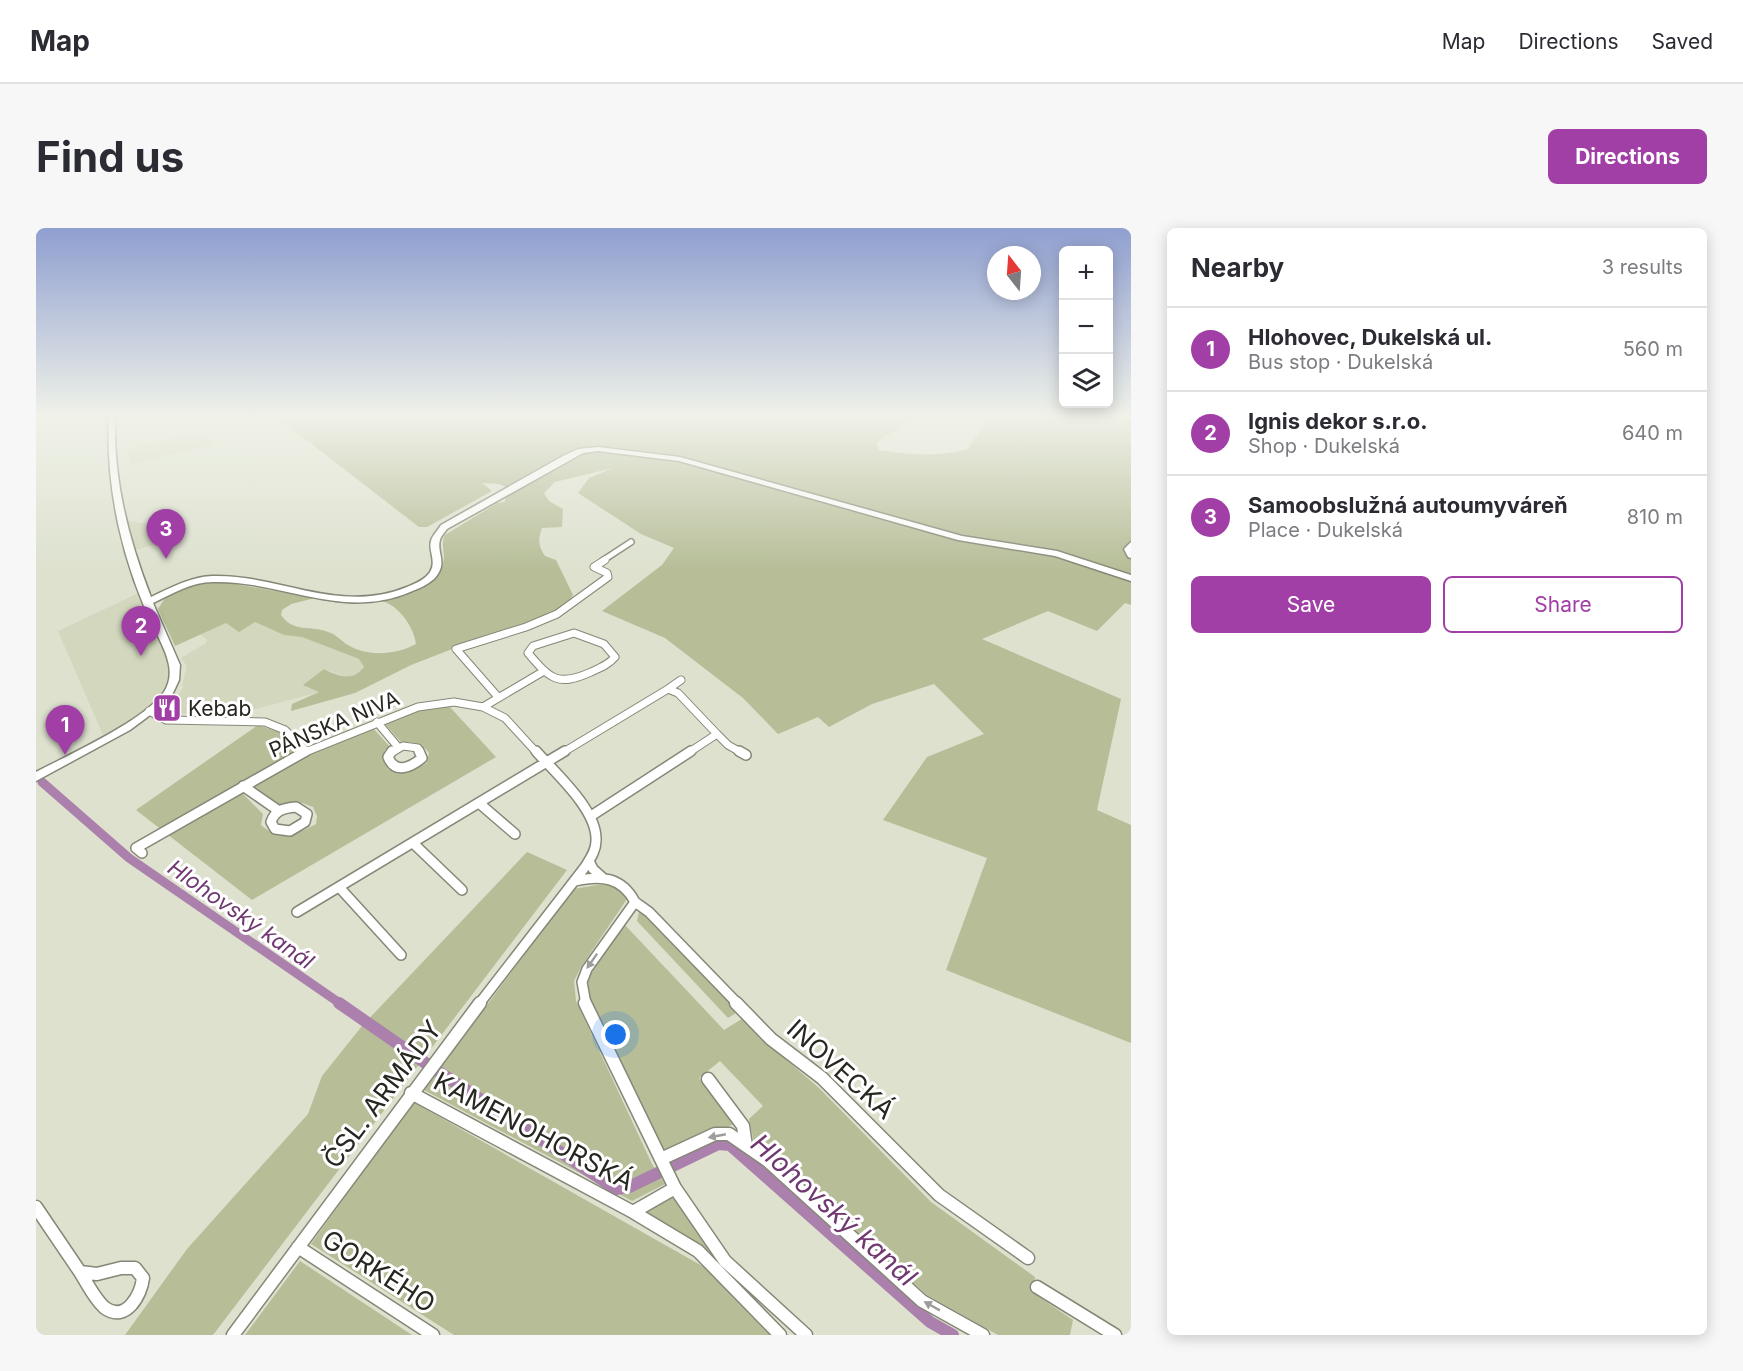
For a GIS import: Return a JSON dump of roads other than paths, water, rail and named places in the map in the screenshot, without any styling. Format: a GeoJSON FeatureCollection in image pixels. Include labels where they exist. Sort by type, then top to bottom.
{"type":"FeatureCollection","features":[{"type":"Feature","properties":{"kind":"main road"},"geometry":{"type":"LineString","coordinates":[[36,777],[149,711],[168,695],[176,671],[174,660],[148,602],[128,549],[118,509],[113,467]]}},
{"type":"Feature","properties":{"kind":"main road"},"geometry":{"type":"LineString","coordinates":[[148,602],[182,585],[208,579],[234,580],[348,600],[379,598],[402,593],[421,584],[434,573],[438,560],[435,541],[444,527],[551,467]]}},
{"type":"Feature","properties":{"kind":"main road"},"geometry":{"type":"LineString","coordinates":[[712,467],[961,538],[1046,551],[1131,578]]}},
{"type":"Feature","properties":{"kind":"main road"},"geometry":{"type":"LineString","coordinates":[[1131,545],[1128,549],[1131,555]]}},
{"type":"Feature","properties":{"kind":"street"},"geometry":{"type":"LineString","coordinates":[[498,698],[456,649],[538,623],[567,607],[608,577],[606,573],[594,567],[631,542]]}},
{"type":"Feature","properties":{"kind":"street"},"geometry":{"type":"LineString","coordinates":[[574,633],[585,634],[613,650],[615,657],[611,663],[575,680],[564,682],[554,680],[544,671],[528,653],[533,646],[574,633]]}},
{"type":"Feature","properties":{"kind":"street"},"geometry":{"type":"LineString","coordinates":[[483,707],[544,671]]}},
{"type":"Feature","properties":{"kind":"street"},"geometry":{"type":"LineString","coordinates":[[297,912],[681,680]]}},
{"type":"Feature","properties":{"kind":"street"},"geometry":{"type":"LineString","coordinates":[[668,689],[678,693],[728,745],[746,755]]}},
{"type":"Feature","properties":{"kind":"street","name":"PÁNSKA NIVA"},"geometry":{"type":"LineString","coordinates":[[142,853],[136,848],[306,751],[377,722],[418,707],[437,703],[454,702],[483,707],[505,718],[591,816]]}},
{"type":"Feature","properties":{"kind":"street"},"geometry":{"type":"LineString","coordinates":[[149,711],[165,720],[265,722],[285,730],[306,751]]}},
{"type":"Feature","properties":{"kind":"street"},"geometry":{"type":"LineString","coordinates":[[377,722],[398,747]]}},
{"type":"Feature","properties":{"kind":"street"},"geometry":{"type":"LineString","coordinates":[[603,878],[593,869],[589,861],[597,838],[591,816],[717,734]]}},
{"type":"Feature","properties":{"kind":"street"},"geometry":{"type":"LineString","coordinates":[[243,786],[279,811]]}},
{"type":"Feature","properties":{"kind":"street"},"geometry":{"type":"LineString","coordinates":[[479,803],[514,834]]}},
{"type":"Feature","properties":{"kind":"street"},"geometry":{"type":"LineString","coordinates":[[413,843],[462,890]]}},
{"type":"Feature","properties":{"kind":"street","name":"ČSL. ARMÁDY"},"geometry":{"type":"LineString","coordinates":[[233,1335],[411,1092],[589,861]]}},
{"type":"Feature","properties":{"kind":"street"},"geometry":{"type":"LineString","coordinates":[[572,882],[586,878],[603,878]]}},
{"type":"Feature","properties":{"kind":"street","name":"INOVECKÁ"},"geometry":{"type":"LineString","coordinates":[[603,878],[618,881],[630,890],[635,902],[649,912],[771,1039],[822,1078],[939,1196],[1028,1258]]}},
{"type":"Feature","properties":{"kind":"street"},"geometry":{"type":"LineString","coordinates":[[339,887],[401,955]]}},
{"type":"Feature","properties":{"kind":"street","name":"KAMENOHORSKÁ"},"geometry":{"type":"LineString","coordinates":[[635,902],[587,969],[582,982],[584,1000],[675,1188],[725,1261],[806,1335]]}},
{"type":"Feature","properties":{"kind":"street"},"geometry":{"type":"LineString","coordinates":[[708,1079],[742,1126],[746,1146]]}},
{"type":"Feature","properties":{"kind":"street","name":"KAMENOHORSKÁ"},"geometry":{"type":"LineString","coordinates":[[411,1092],[633,1212],[698,1251],[780,1335]]}},
{"type":"Feature","properties":{"kind":"street"},"geometry":{"type":"LineString","coordinates":[[661,1159],[715,1134],[729,1134],[768,1161],[922,1301],[983,1335]]}},
{"type":"Feature","properties":{"kind":"street","name":"KAMENOHORSKÁ"},"geometry":{"type":"LineString","coordinates":[[633,1212],[675,1188]]}},
{"type":"Feature","properties":{"kind":"street"},"geometry":{"type":"LineString","coordinates":[[36,1207],[104,1308],[112,1313],[122,1312],[141,1293],[143,1278],[135,1268],[120,1268],[103,1275],[80,1272]]}},
{"type":"Feature","properties":{"kind":"street","name":"GORKÉHO"},"geometry":{"type":"LineString","coordinates":[[298,1247],[433,1335]]}},
{"type":"Feature","properties":{"kind":"street"},"geometry":{"type":"LineString","coordinates":[[1037,1287],[1114,1335]]}},
{"type":"Feature","properties":{"kind":"waterway","name":"Hlohovský kanál"},"geometry":{"type":"LineString","coordinates":[[42,782],[129,858],[341,1004]]}},
{"type":"Feature","properties":{"kind":"waterway","name":"Hlohovský kanál"},"geometry":{"type":"LineString","coordinates":[[339,1003],[427,1064]]}},
{"type":"Feature","properties":{"kind":"waterway","name":"Hlohovský kanál"},"geometry":{"type":"LineString","coordinates":[[436,1070],[616,1189],[629,1187],[718,1144],[730,1145],[930,1322],[953,1335]]}},
{"type":"Feature","properties":{"kind":"place","name":"Samoobslužná autoumyváreň"},"geometry":{"type":"Point","coordinates":[166,559]}},
{"type":"Feature","properties":{"kind":"place","name":"Ignis dekor s.r.o."},"geometry":{"type":"Point","coordinates":[141,656]}},
{"type":"Feature","properties":{"kind":"place","name":"Kebab"},"geometry":{"type":"Point","coordinates":[167,708]}},
{"type":"Feature","properties":{"kind":"place","name":"Hlohovec, Dukelská ul."},"geometry":{"type":"Point","coordinates":[65,755]}}]}
